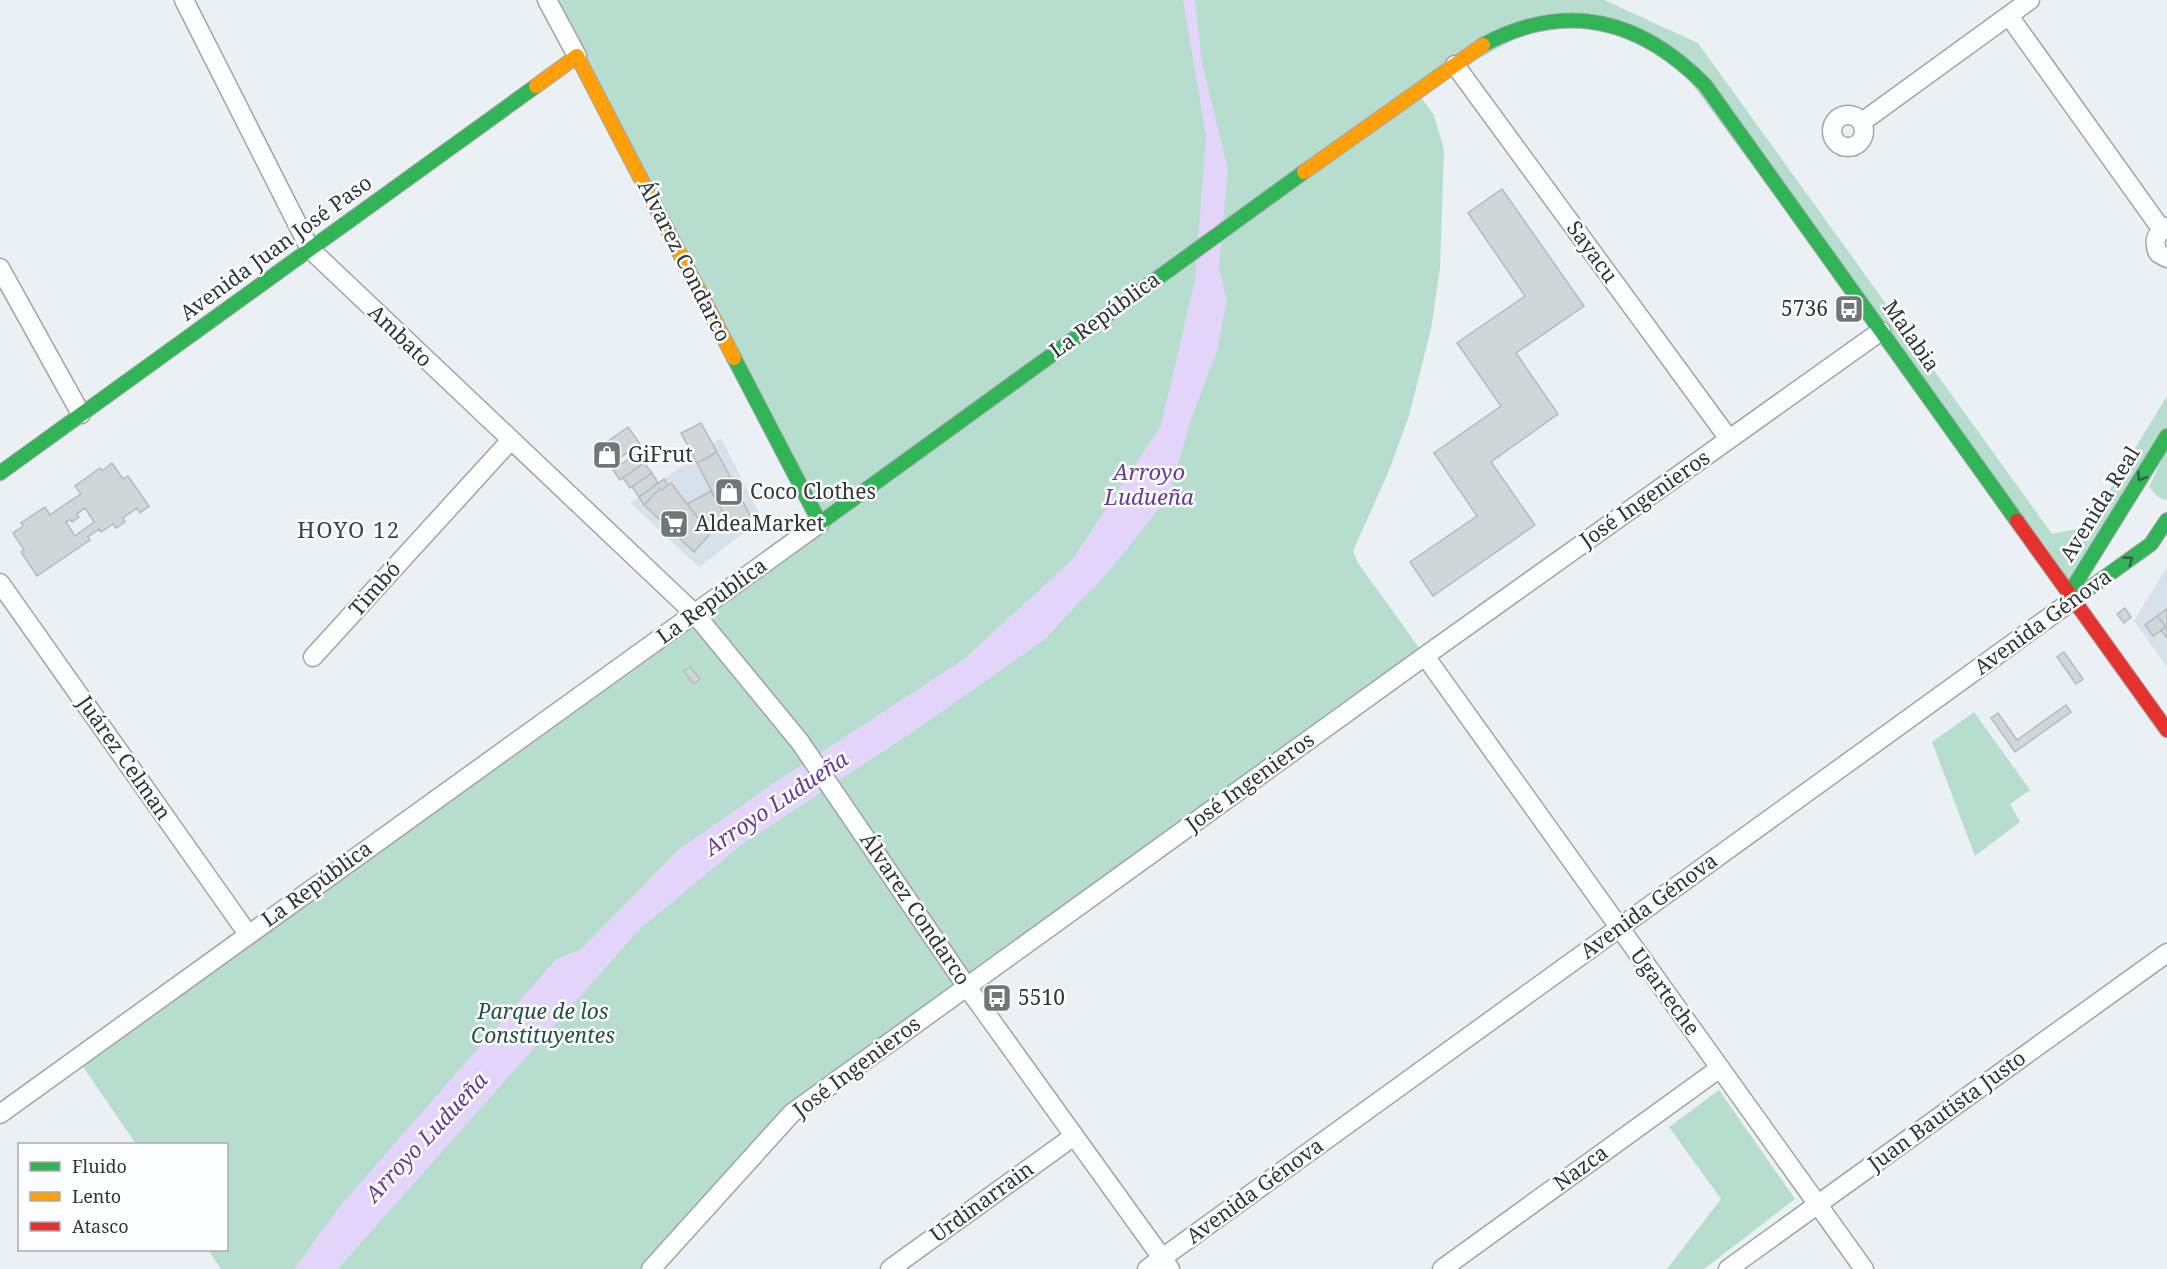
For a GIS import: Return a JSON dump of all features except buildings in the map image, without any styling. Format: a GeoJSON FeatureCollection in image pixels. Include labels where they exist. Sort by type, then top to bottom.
{"type":"FeatureCollection","features":[{"type":"Feature","properties":{"kind":"main road","name":"La República"},"geometry":{"type":"LineString","coordinates":[[820,523],[1182,258],[1494,37],[1528,19],[1561,14],[1582,14]]}},
{"type":"Feature","properties":{"kind":"main road","name":"Malabia"},"geometry":{"type":"LineString","coordinates":[[1582,14],[1612,20],[1641,32],[1664,46],[1705,85],[2167,730]]}},
{"type":"Feature","properties":{"kind":"main road","name":"Avenida Juan José Paso"},"geometry":{"type":"LineString","coordinates":[[0,473],[577,56]]}},
{"type":"Feature","properties":{"kind":"main road","name":"Álvarez Condarco"},"geometry":{"type":"LineString","coordinates":[[577,56],[820,523]]}},
{"type":"Feature","properties":{"kind":"main road","name":"Avenida Real"},"geometry":{"type":"LineString","coordinates":[[2071,597],[2116,518],[2167,436]]}},
{"type":"Feature","properties":{"kind":"main road"},"geometry":{"type":"LineString","coordinates":[[2116,518],[2139,535],[2167,520]]}},
{"type":"Feature","properties":{"kind":"main road","name":"Avenida Génova"},"geometry":{"type":"LineString","coordinates":[[2071,597],[2139,535]]}},
{"type":"Feature","properties":{"kind":"street","name":"Ambato"},"geometry":{"type":"LineString","coordinates":[[183,0],[310,249],[694,614]]}},
{"type":"Feature","properties":{"kind":"street","name":"Álvarez Condarco"},"geometry":{"type":"LineString","coordinates":[[548,0],[577,56]]}},
{"type":"Feature","properties":{"kind":"street"},"geometry":{"type":"LineString","coordinates":[[1862,122],[2030,0]]}},
{"type":"Feature","properties":{"kind":"street"},"geometry":{"type":"LineString","coordinates":[[2008,16],[2164,228],[2157,234],[2156,247],[2158,252],[2167,258]]}},
{"type":"Feature","properties":{"kind":"street","name":"Sayacu"},"geometry":{"type":"LineString","coordinates":[[1455,65],[1729,439]]}},
{"type":"Feature","properties":{"kind":"street"},"geometry":{"type":"LineString","coordinates":[[0,268],[81,414]]}},
{"type":"Feature","properties":{"kind":"street","name":"José Ingenieros"},"geometry":{"type":"LineString","coordinates":[[651,1269],[792,1113],[1425,656],[1881,331]]}},
{"type":"Feature","properties":{"kind":"street","name":"Timbó"},"geometry":{"type":"LineString","coordinates":[[313,657],[510,441]]}},
{"type":"Feature","properties":{"kind":"street","name":"La República"},"geometry":{"type":"LineString","coordinates":[[3,1105],[248,934],[820,523]]}},
{"type":"Feature","properties":{"kind":"street","name":"Avenida Génova"},"geometry":{"type":"LineString","coordinates":[[2139,535],[2167,532]]}},
{"type":"Feature","properties":{"kind":"street","name":"Juárez Celman"},"geometry":{"type":"LineString","coordinates":[[0,582],[248,934]]}},
{"type":"Feature","properties":{"kind":"street","name":"Avenida Génova"},"geometry":{"type":"LineString","coordinates":[[1147,1269],[1166,1263],[2071,597]]}},
{"type":"Feature","properties":{"kind":"street","name":"Álvarez Condarco"},"geometry":{"type":"LineString","coordinates":[[694,614],[800,742],[848,809],[967,987],[1166,1263]]}},
{"type":"Feature","properties":{"kind":"street","name":"Ugarteche"},"geometry":{"type":"LineString","coordinates":[[1425,656],[1864,1269]]}},
{"type":"Feature","properties":{"kind":"street","name":"Juan Bautista Justo"},"geometry":{"type":"LineString","coordinates":[[1728,1269],[2167,953]]}},
{"type":"Feature","properties":{"kind":"street","name":"Nazca"},"geometry":{"type":"LineString","coordinates":[[1442,1269],[1720,1068]]}},
{"type":"Feature","properties":{"kind":"street","name":"Urdinarrain"},"geometry":{"type":"LineString","coordinates":[[890,1269],[1074,1136]]}},
{"type":"Feature","properties":{"kind":"shaded area"},"geometry":{"type":"Polygon","coordinates":[[[721,438],[762,519],[699,567],[630,503],[721,438]]]}},
{"type":"Feature","properties":{"kind":"shaded area"},"geometry":{"type":"Polygon","coordinates":[[[2167,567],[2167,667],[2134,621],[2167,567]]]}},
{"type":"Feature","properties":{"kind":"green space","name":"Parque de los Constituyentes"},"geometry":{"type":"Polygon","coordinates":[[[547,0],[1604,0],[1698,43],[2052,534],[2087,527],[2167,396],[2167,436],[2069,594],[1664,46],[1561,14],[1417,92],[1434,115],[1444,150],[1440,268],[1431,329],[1409,416],[1388,473],[1353,551],[1358,563],[1425,656],[792,1113],[651,1269],[221,1269],[209,1251],[228,1251],[228,1143],[135,1143],[77,1058],[820,523],[547,0]]]}},
{"type":"Feature","properties":{"kind":"green space"},"geometry":{"type":"Polygon","coordinates":[[[2167,448],[2167,499],[2164,500],[2149,487],[2167,448]]]}},
{"type":"Feature","properties":{"kind":"green space"},"geometry":{"type":"Polygon","coordinates":[[[1974,712],[2030,790],[2010,804],[2020,822],[1975,856],[1932,742],[1974,712]]]}},
{"type":"Feature","properties":{"kind":"green space"},"geometry":{"type":"Polygon","coordinates":[[[1719,1090],[1795,1199],[1704,1269],[1667,1269],[1721,1199],[1669,1127],[1719,1090]]]}},
{"type":"Feature","properties":{"kind":"water","name":"Arroyo Ludueña"},"geometry":{"type":"Polygon","coordinates":[[[1183,0],[1195,0],[1202,63],[1228,169],[1219,269],[1227,300],[1217,351],[1191,419],[1169,496],[1111,569],[1044,640],[917,729],[740,846],[639,930],[338,1269],[294,1269],[340,1206],[556,959],[581,949],[678,850],[771,785],[964,659],[1072,560],[1161,425],[1195,280],[1206,136],[1183,0]]]}},
{"type":"Feature","properties":{"kind":"traffic: fast"},"geometry":{"type":"LineString","coordinates":[[1483,45],[1514,31],[1544,23],[1573,20],[1601,23],[1628,31],[1655,45],[1680,62],[1705,85],[2017,521]]}},
{"type":"Feature","properties":{"kind":"traffic: fast"},"geometry":{"type":"LineString","coordinates":[[0,473],[536,86]]}},
{"type":"Feature","properties":{"kind":"traffic: fast"},"geometry":{"type":"LineString","coordinates":[[734,358],[820,523],[1304,172]]}},
{"type":"Feature","properties":{"kind":"traffic: fast"},"geometry":{"type":"LineString","coordinates":[[2069,594],[2167,436]]}},
{"type":"Feature","properties":{"kind":"traffic: fast"},"geometry":{"type":"LineString","coordinates":[[2073,600],[2151,544],[2167,520]]}},
{"type":"Feature","properties":{"kind":"traffic: slow"},"geometry":{"type":"LineString","coordinates":[[1304,172],[1483,45]]}},
{"type":"Feature","properties":{"kind":"traffic: slow"},"geometry":{"type":"LineString","coordinates":[[536,86],[577,56],[734,358]]}},
{"type":"Feature","properties":{"kind":"traffic: jam"},"geometry":{"type":"LineString","coordinates":[[2017,521],[2167,730]]}},
{"type":"Feature","properties":{"kind":"place","name":"5736"},"geometry":{"type":"Point","coordinates":[1849,309]}},
{"type":"Feature","properties":{"kind":"place","name":"GiFrut"},"geometry":{"type":"Point","coordinates":[607,455]}},
{"type":"Feature","properties":{"kind":"place","name":"Coco Clothes"},"geometry":{"type":"Point","coordinates":[729,492]}},
{"type":"Feature","properties":{"kind":"place","name":"AldeaMarket"},"geometry":{"type":"Point","coordinates":[674,524]}},
{"type":"Feature","properties":{"kind":"place","name":"5510"},"geometry":{"type":"Point","coordinates":[997,998]}},
{"type":"Feature","properties":{"kind":"district","name":"HOYO 12"},"geometry":{"type":"Point","coordinates":[349,530]}}]}
